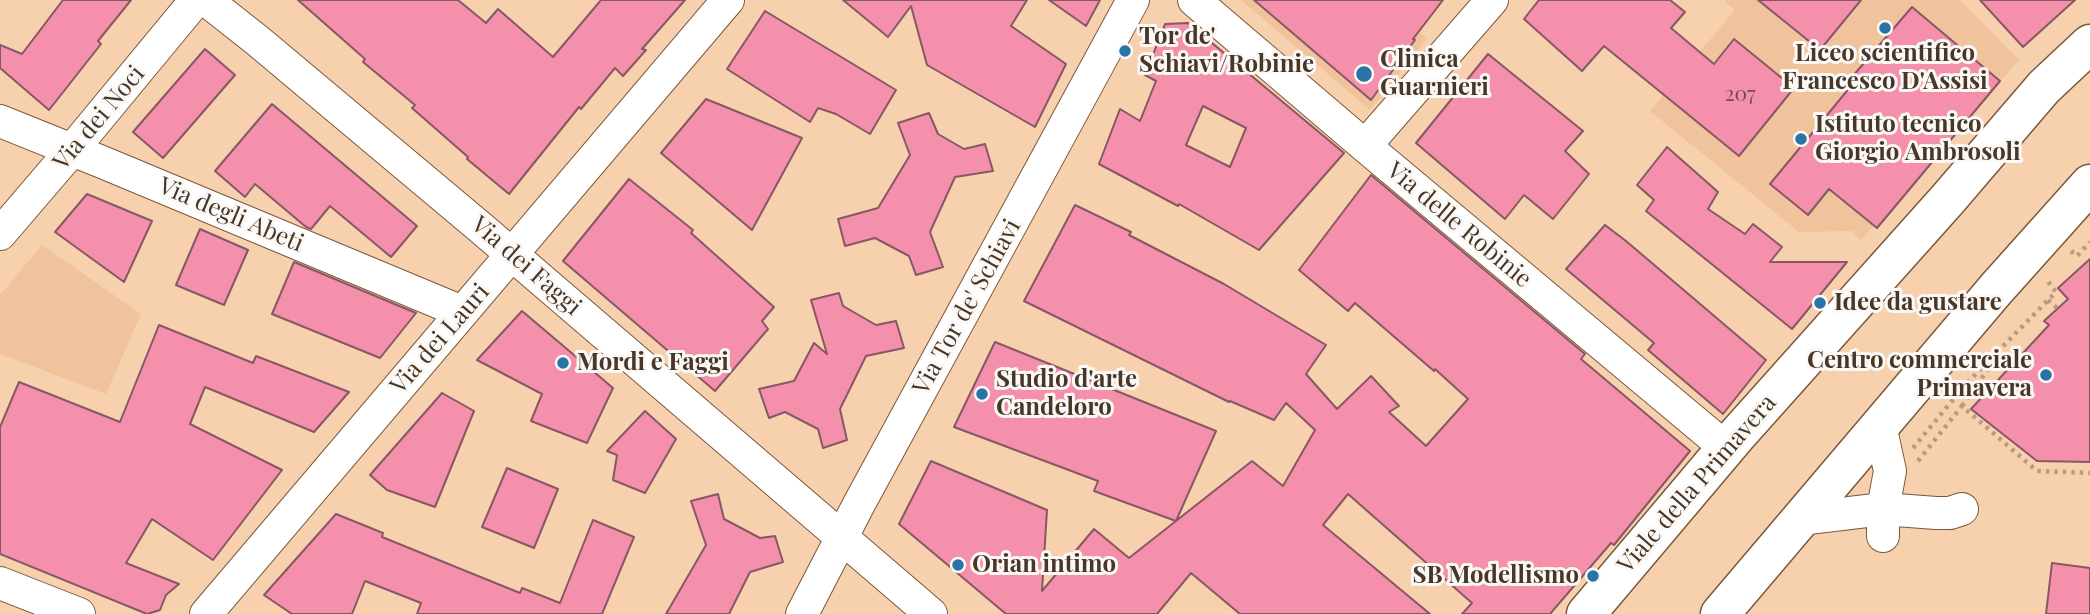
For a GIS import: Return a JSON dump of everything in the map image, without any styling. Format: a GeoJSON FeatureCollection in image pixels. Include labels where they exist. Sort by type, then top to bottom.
{"type":"FeatureCollection","features":[{"type":"Feature","properties":{"kind":"main road","name":"Viale della Primavera"},"geometry":{"type":"LineString","coordinates":[[1586,614],[1726,448],[2049,82],[2090,44]]}},
{"type":"Feature","properties":{"kind":"main road"},"geometry":{"type":"LineString","coordinates":[[1720,614],[1996,289],[2090,184]]}},
{"type":"Feature","properties":{"kind":"street","name":"Via dei Noci"},"geometry":{"type":"LineString","coordinates":[[0,234],[196,0]]}},
{"type":"Feature","properties":{"kind":"street","name":"Via dei Faggi"},"geometry":{"type":"LineString","coordinates":[[206,0],[512,255],[931,614]]}},
{"type":"Feature","properties":{"kind":"street","name":"Via dei Lauri"},"geometry":{"type":"LineString","coordinates":[[206,614],[728,0]]}},
{"type":"Feature","properties":{"kind":"street","name":"Via Tor de' Schiavi"},"geometry":{"type":"LineString","coordinates":[[802,614],[1133,0]]}},
{"type":"Feature","properties":{"kind":"street","name":"Via delle Robinie"},"geometry":{"type":"LineString","coordinates":[[1194,0],[1364,146],[1726,448]]}},
{"type":"Feature","properties":{"kind":"street"},"geometry":{"type":"LineString","coordinates":[[1364,146],[1492,0]]}},
{"type":"Feature","properties":{"kind":"street","name":"Via degli Abeti"},"geometry":{"type":"LineString","coordinates":[[0,121],[462,312]]}},
{"type":"Feature","properties":{"kind":"street"},"geometry":{"type":"LineString","coordinates":[[1880,425],[1891,471],[1883,523]]}},
{"type":"Feature","properties":{"kind":"street"},"geometry":{"type":"LineString","coordinates":[[1800,519],[1883,523],[1962,509]]}},
{"type":"Feature","properties":{"kind":"street"},"geometry":{"type":"LineString","coordinates":[[0,583],[79,614]]}},
{"type":"Feature","properties":{"kind":"path"},"geometry":{"type":"LineString","coordinates":[[1910,451],[1966,384],[2056,292],[2043,274]]}},
{"type":"Feature","properties":{"kind":"path"},"geometry":{"type":"LineString","coordinates":[[2048,300],[2058,309]]}},
{"type":"Feature","properties":{"kind":"path"},"geometry":{"type":"LineString","coordinates":[[1911,464],[1918,461],[1962,406],[2004,347]]}},
{"type":"Feature","properties":{"kind":"path"},"geometry":{"type":"LineString","coordinates":[[1962,406],[2037,471],[2090,473]]}},
{"type":"Feature","properties":{"kind":"shaded area","name":"Clinica Guarnieri"},"geometry":{"type":"Polygon","coordinates":[[[1241,0],[1380,0],[1427,39],[1370,110],[1241,0]]]}},
{"type":"Feature","properties":{"kind":"shaded area"},"geometry":{"type":"Polygon","coordinates":[[[1726,0],[1960,0],[2019,60],[1861,240],[1852,231],[1799,232],[1650,111],[1735,10],[1726,0]]]}},
{"type":"Feature","properties":{"kind":"shaded area"},"geometry":{"type":"Polygon","coordinates":[[[42,245],[141,314],[106,394],[0,354],[0,295],[42,245]]]}},
{"type":"Feature","properties":{"kind":"building"},"geometry":{"type":"Polygon","coordinates":[[[63,0],[131,0],[98,41],[101,44],[49,110],[0,68],[0,45],[22,54],[63,0]]]}},
{"type":"Feature","properties":{"kind":"building"},"geometry":{"type":"Polygon","coordinates":[[[298,0],[458,0],[486,23],[498,9],[553,57],[601,0],[685,0],[642,49],[646,50],[623,76],[615,68],[581,109],[579,107],[509,194],[467,159],[468,157],[412,108],[415,105],[363,62],[365,59],[298,0]]]}},
{"type":"Feature","properties":{"kind":"building"},"geometry":{"type":"Polygon","coordinates":[[[843,0],[1027,0],[1011,26],[1066,64],[1035,127],[927,65],[911,6],[888,37],[843,0]]]}},
{"type":"Feature","properties":{"kind":"building"},"geometry":{"type":"Polygon","coordinates":[[[1049,0],[1100,0],[1086,26],[1049,0]]]}},
{"type":"Feature","properties":{"kind":"building","name":"Clinica Guarnieri"},"geometry":{"type":"Polygon","coordinates":[[[1254,0],[1443,0],[1371,100],[1254,0]]]}},
{"type":"Feature","properties":{"kind":"building"},"geometry":{"type":"Polygon","coordinates":[[[1539,0],[1670,0],[1685,12],[1671,28],[1714,64],[1734,39],[1794,88],[1739,156],[1604,46],[1582,71],[1524,19],[1539,0]]]}},
{"type":"Feature","properties":{"kind":"building"},"geometry":{"type":"Polygon","coordinates":[[[1758,0],[1861,0],[1820,50],[1758,0]]]}},
{"type":"Feature","properties":{"kind":"building"},"geometry":{"type":"Polygon","coordinates":[[[1980,0],[2075,0],[2023,47],[1980,0]]]}},
{"type":"Feature","properties":{"kind":"building"},"geometry":{"type":"Polygon","coordinates":[[[1912,7],[2000,81],[1877,228],[1829,189],[1808,215],[1770,184],[1856,80],[1852,77],[1912,7]]]}},
{"type":"Feature","properties":{"kind":"building"},"geometry":{"type":"Polygon","coordinates":[[[765,11],[896,90],[870,134],[836,114],[818,108],[810,122],[727,69],[765,11]]]}},
{"type":"Feature","properties":{"kind":"building"},"geometry":{"type":"Polygon","coordinates":[[[1188,23],[1344,153],[1259,250],[1179,204],[1178,206],[1099,164],[1120,109],[1140,121],[1156,81],[1145,75],[1165,24],[1188,23]],[[1203,106],[1186,145],[1230,167],[1246,128],[1203,106]]]}},
{"type":"Feature","properties":{"kind":"building"},"geometry":{"type":"Polygon","coordinates":[[[205,49],[235,75],[163,158],[133,132],[205,49]]]}},
{"type":"Feature","properties":{"kind":"building"},"geometry":{"type":"Polygon","coordinates":[[[1488,54],[1583,131],[1565,151],[1589,174],[1553,219],[1524,195],[1505,219],[1416,143],[1488,54]]]}},
{"type":"Feature","properties":{"kind":"building"},"geometry":{"type":"Polygon","coordinates":[[[706,99],[802,138],[752,230],[661,153],[706,99]]]}},
{"type":"Feature","properties":{"kind":"building"},"geometry":{"type":"Polygon","coordinates":[[[272,104],[417,226],[391,257],[330,206],[311,229],[255,184],[245,197],[215,171],[272,104]]]}},
{"type":"Feature","properties":{"kind":"building"},"geometry":{"type":"Polygon","coordinates":[[[929,113],[938,134],[964,149],[985,144],[993,171],[955,177],[930,232],[943,267],[916,275],[909,256],[875,238],[845,246],[838,219],[878,208],[910,155],[898,123],[929,113]]]}},
{"type":"Feature","properties":{"kind":"building"},"geometry":{"type":"Polygon","coordinates":[[[1667,147],[1718,192],[1708,209],[1745,234],[1753,224],[1782,247],[1770,262],[1847,262],[1792,329],[1646,211],[1654,200],[1637,185],[1667,147]]]}},
{"type":"Feature","properties":{"kind":"building"},"geometry":{"type":"Polygon","coordinates":[[[1371,175],[1585,354],[1581,359],[1690,451],[1614,545],[1611,543],[1550,614],[1462,614],[1472,603],[1348,494],[1323,525],[1430,614],[1240,614],[1191,573],[1157,614],[1006,614],[899,524],[931,461],[1047,510],[1042,591],[1094,529],[1129,558],[1252,461],[1283,486],[1315,430],[1286,403],[1274,420],[1229,402],[1024,301],[1075,205],[1131,232],[1129,235],[1224,284],[1326,345],[1306,374],[1337,409],[1371,376],[1399,406],[1389,412],[1426,446],[1468,399],[1355,303],[1348,311],[1299,270],[1371,175]]]}},
{"type":"Feature","properties":{"kind":"building"},"geometry":{"type":"Polygon","coordinates":[[[629,179],[693,230],[691,233],[774,307],[762,321],[768,329],[715,391],[563,261],[629,179]]]}},
{"type":"Feature","properties":{"kind":"building"},"geometry":{"type":"Polygon","coordinates":[[[87,194],[152,221],[124,282],[55,232],[87,194]]]}},
{"type":"Feature","properties":{"kind":"building"},"geometry":{"type":"Polygon","coordinates":[[[1605,225],[1766,360],[1723,414],[1648,350],[1654,343],[1566,269],[1605,225]]]}},
{"type":"Feature","properties":{"kind":"building"},"geometry":{"type":"Polygon","coordinates":[[[200,229],[248,250],[224,305],[176,285],[200,229]]]}},
{"type":"Feature","properties":{"kind":"building","name":"Centro commerciale Primavera"},"geometry":{"type":"Polygon","coordinates":[[[2090,259],[2090,462],[2037,461],[1971,409],[2049,325],[2044,321],[2068,299],[2058,288],[2090,259]]]}},
{"type":"Feature","properties":{"kind":"building"},"geometry":{"type":"Polygon","coordinates":[[[294,262],[416,313],[380,358],[272,314],[294,262]]]}},
{"type":"Feature","properties":{"kind":"building"},"geometry":{"type":"Polygon","coordinates":[[[839,293],[843,306],[876,325],[896,321],[904,348],[866,356],[840,409],[847,440],[823,448],[818,429],[785,412],[769,418],[759,389],[794,381],[814,343],[827,354],[811,300],[839,293]]]}},
{"type":"Feature","properties":{"kind":"building"},"geometry":{"type":"Polygon","coordinates":[[[522,311],[613,388],[587,443],[531,421],[542,394],[477,360],[522,311]]]}},
{"type":"Feature","properties":{"kind":"building"},"geometry":{"type":"Polygon","coordinates":[[[159,325],[253,363],[256,356],[349,392],[314,432],[205,387],[190,424],[282,470],[213,560],[152,519],[126,563],[179,584],[166,595],[160,610],[147,614],[0,554],[0,427],[19,382],[120,422],[159,325]]]}},
{"type":"Feature","properties":{"kind":"building"},"geometry":{"type":"Polygon","coordinates":[[[995,342],[1216,431],[1176,521],[1094,491],[1098,481],[954,427],[995,342]]]}},
{"type":"Feature","properties":{"kind":"building"},"geometry":{"type":"Polygon","coordinates":[[[442,393],[474,411],[435,507],[387,490],[370,475],[442,393]]]}},
{"type":"Feature","properties":{"kind":"building"},"geometry":{"type":"Polygon","coordinates":[[[645,411],[676,439],[645,493],[613,480],[617,455],[607,451],[645,411]]]}},
{"type":"Feature","properties":{"kind":"building"},"geometry":{"type":"Polygon","coordinates":[[[507,468],[558,489],[534,548],[482,527],[507,468]]]}},
{"type":"Feature","properties":{"kind":"building"},"geometry":{"type":"Polygon","coordinates":[[[718,494],[724,519],[760,538],[775,536],[783,562],[750,572],[729,614],[666,614],[706,545],[691,501],[718,494]]]}},
{"type":"Feature","properties":{"kind":"building"},"geometry":{"type":"Polygon","coordinates":[[[336,514],[383,533],[382,537],[520,593],[522,588],[560,603],[593,520],[634,537],[602,614],[417,614],[421,603],[365,581],[352,614],[292,614],[264,595],[336,514]]]}},
{"type":"Feature","properties":{"kind":"building"},"geometry":{"type":"Polygon","coordinates":[[[2052,563],[2090,568],[2090,614],[2046,614],[2052,563]]]}},
{"type":"Feature","properties":{"kind":"place","name":"Liceo scientifico Francesco D'Assisi"},"geometry":{"type":"Point","coordinates":[1885,28]}},
{"type":"Feature","properties":{"kind":"place","name":"Tor de' Schiavi/Robinie"},"geometry":{"type":"Point","coordinates":[1125,51]}},
{"type":"Feature","properties":{"kind":"place","name":"Clinica Guarnieri"},"geometry":{"type":"Point","coordinates":[1364,74]}},
{"type":"Feature","properties":{"kind":"place","name":"Istituto tecnico Giorgio Ambrosoli"},"geometry":{"type":"Point","coordinates":[1801,139]}},
{"type":"Feature","properties":{"kind":"place","name":"Idee da gustare"},"geometry":{"type":"Point","coordinates":[1820,303]}},
{"type":"Feature","properties":{"kind":"place","name":"Mordi e Faggi"},"geometry":{"type":"Point","coordinates":[563,363]}},
{"type":"Feature","properties":{"kind":"place","name":"Centro commerciale Primavera"},"geometry":{"type":"Point","coordinates":[2046,375]}},
{"type":"Feature","properties":{"kind":"place","name":"Studio d'arte Candeloro"},"geometry":{"type":"Point","coordinates":[982,394]}},
{"type":"Feature","properties":{"kind":"place","name":"Orian intimo"},"geometry":{"type":"Point","coordinates":[958,565]}},
{"type":"Feature","properties":{"kind":"place","name":"SB Modellismo"},"geometry":{"type":"Point","coordinates":[1593,576]}}]}
